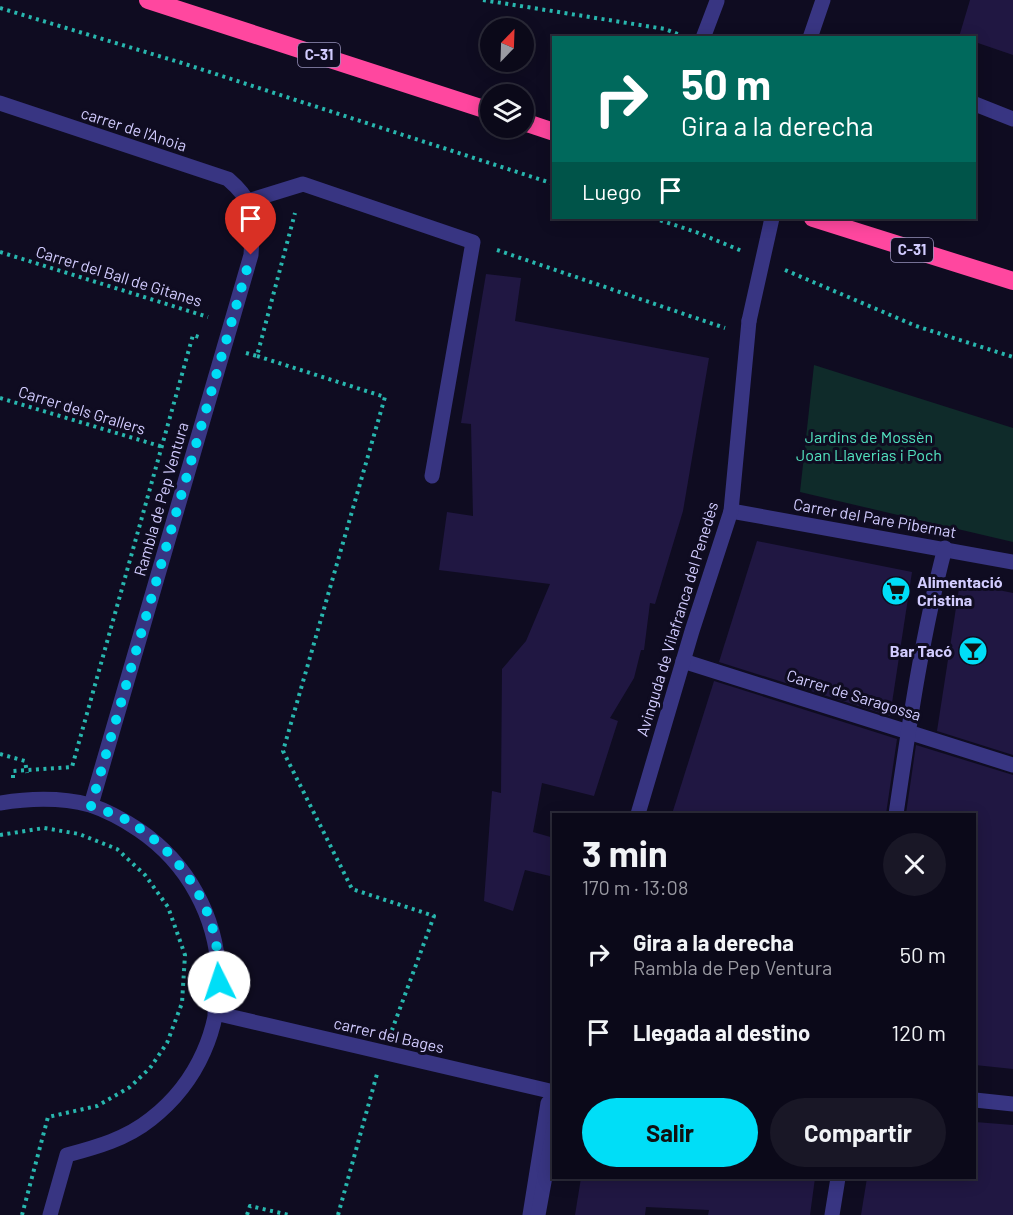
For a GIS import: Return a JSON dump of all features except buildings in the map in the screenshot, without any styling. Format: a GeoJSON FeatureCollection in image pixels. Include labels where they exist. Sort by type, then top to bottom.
{"type":"FeatureCollection","features":[{"type":"Feature","properties":{"kind":"highway","name":"C-31"},"geometry":{"type":"LineString","coordinates":[[148,0],[480,108]]}},
{"type":"Feature","properties":{"kind":"highway"},"geometry":{"type":"LineString","coordinates":[[534,125],[552,131]]}},
{"type":"Feature","properties":{"kind":"highway","name":"C-31"},"geometry":{"type":"LineString","coordinates":[[816,219],[1013,281]]}},
{"type":"Feature","properties":{"kind":"street"},"geometry":{"type":"LineString","coordinates":[[704,36],[716,0]]}},
{"type":"Feature","properties":{"kind":"street"},"geometry":{"type":"LineString","coordinates":[[811,36],[823,0]]}},
{"type":"Feature","properties":{"kind":"street","name":"carrer de l'Anoia"},"geometry":{"type":"LineString","coordinates":[[0,104],[228,179],[244,193],[248,201]]}},
{"type":"Feature","properties":{"kind":"street"},"geometry":{"type":"LineString","coordinates":[[976,104],[1013,118]]}},
{"type":"Feature","properties":{"kind":"street"},"geometry":{"type":"LineString","coordinates":[[248,201],[303,184],[473,242],[432,476]]}},
{"type":"Feature","properties":{"kind":"street","name":"Rambla de Pep Ventura"},"geometry":{"type":"LineString","coordinates":[[91,806],[251,255],[254,214],[248,201]]}},
{"type":"Feature","properties":{"kind":"street","name":"Avinguda de Vilafranca del Penedès"},"geometry":{"type":"LineString","coordinates":[[638,813],[683,661],[731,511],[749,328],[772,219]]}},
{"type":"Feature","properties":{"kind":"street","name":"Carrer del Pare Pibernat"},"geometry":{"type":"LineString","coordinates":[[731,511],[1013,562]]}},
{"type":"Feature","properties":{"kind":"street"},"geometry":{"type":"LineString","coordinates":[[896,813],[909,731],[945,548]]}},
{"type":"Feature","properties":{"kind":"street","name":"Carrer de Saragossa"},"geometry":{"type":"LineString","coordinates":[[683,661],[1013,765]]}},
{"type":"Feature","properties":{"kind":"street"},"geometry":{"type":"LineString","coordinates":[[0,803],[30,798],[59,799],[91,806],[121,818],[159,843],[180,866],[198,893],[213,931],[217,949],[219,982],[215,1020],[200,1060],[180,1090],[151,1119],[123,1137],[67,1155],[50,1215]]}},
{"type":"Feature","properties":{"kind":"street","name":"carrer del Bages"},"geometry":{"type":"LineString","coordinates":[[215,1013],[552,1092]]}},
{"type":"Feature","properties":{"kind":"street"},"geometry":{"type":"LineString","coordinates":[[530,1215],[548,1103],[552,1100]]}},
{"type":"Feature","properties":{"kind":"street"},"geometry":{"type":"LineString","coordinates":[[976,1100],[1013,1104]]}},
{"type":"Feature","properties":{"kind":"street"},"geometry":{"type":"LineString","coordinates":[[538,1215],[552,1138]]}},
{"type":"Feature","properties":{"kind":"street"},"geometry":{"type":"LineString","coordinates":[[832,1215],[838,1179]]}},
{"type":"Feature","properties":{"kind":"path"},"geometry":{"type":"LineString","coordinates":[[483,0],[666,29],[682,36]]}},
{"type":"Feature","properties":{"kind":"path"},"geometry":{"type":"LineString","coordinates":[[0,8],[182,63],[552,183]]}},
{"type":"Feature","properties":{"kind":"path"},"geometry":{"type":"LineString","coordinates":[[656,219],[696,232],[751,255]]}},
{"type":"Feature","properties":{"kind":"path"},"geometry":{"type":"LineString","coordinates":[[473,242],[749,328]]}},
{"type":"Feature","properties":{"kind":"path","name":"Carrer del Ball de Gitanes"},"geometry":{"type":"LineString","coordinates":[[0,252],[231,324]]}},
{"type":"Feature","properties":{"kind":"path"},"geometry":{"type":"LineString","coordinates":[[784,269],[916,326],[1013,357]]}},
{"type":"Feature","properties":{"kind":"path"},"geometry":{"type":"LineString","coordinates":[[257,356],[385,397],[283,751],[352,889],[434,916],[383,1052],[338,1215]]}},
{"type":"Feature","properties":{"kind":"path","name":"Carrer dels Grallers"},"geometry":{"type":"LineString","coordinates":[[0,398],[192,456]]}},
{"type":"Feature","properties":{"kind":"path"},"geometry":{"type":"LineString","coordinates":[[0,754],[25,761]]}},
{"type":"Feature","properties":{"kind":"path"},"geometry":{"type":"LineString","coordinates":[[0,835],[44,828],[79,834],[117,849],[145,875],[168,907],[185,955],[182,1003],[163,1049],[150,1068],[130,1087],[97,1106],[48,1117],[22,1215]]}},
{"type":"Feature","properties":{"kind":"path"},"geometry":{"type":"LineString","coordinates":[[247,1215],[250,1206],[289,1215]]}},
{"type":"Feature","properties":{"kind":"green space","name":"Jardins de Mossèn Joan Llaverias i Poch"},"geometry":{"type":"Polygon","coordinates":[[[814,365],[1013,428],[1013,542],[800,492],[814,365]]]}},
{"type":"Feature","properties":{"kind":"place","name":"Alimentació Cristina"},"geometry":{"type":"Point","coordinates":[896,591]}},
{"type":"Feature","properties":{"kind":"place","name":"Bar Tacó"},"geometry":{"type":"Point","coordinates":[973,651]}},
{"type":"Feature","properties":{"kind":"route"},"geometry":{"type":"LineString","coordinates":[[219,982],[217,949],[213,931],[198,893],[180,866],[159,843],[121,818],[91,806],[251,255]]}}]}
